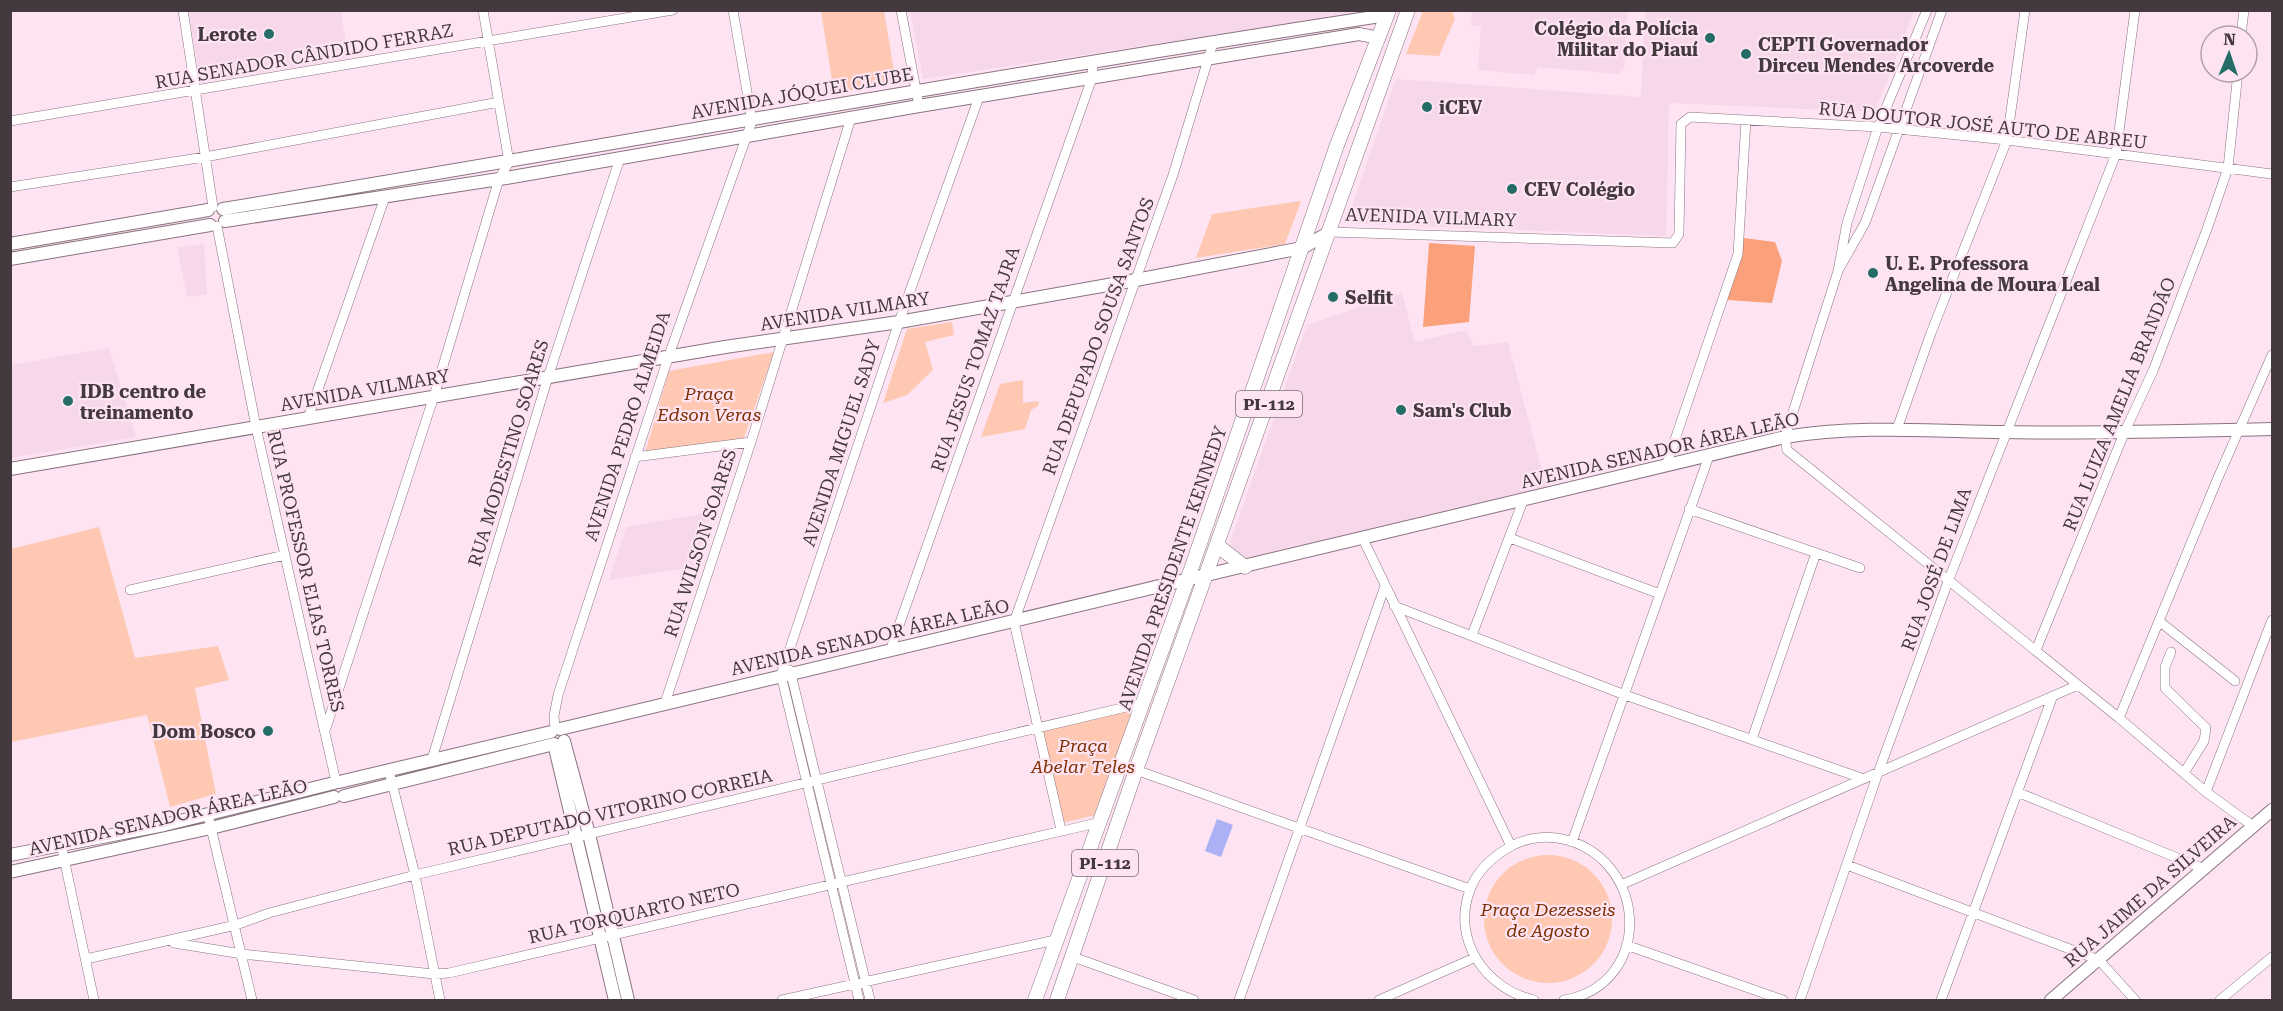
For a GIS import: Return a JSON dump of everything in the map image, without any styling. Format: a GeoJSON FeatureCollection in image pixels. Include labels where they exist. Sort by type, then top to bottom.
{"type":"FeatureCollection","features":[{"type":"Feature","properties":{"kind":"main road","name":"AVENIDA PRESIDENTE KENNEDY"},"geometry":{"type":"LineString","coordinates":[[1057,1000],[1136,770],[1408,10]]}},
{"type":"Feature","properties":{"kind":"main road","name":"AVENIDA PRESIDENTE KENNEDY"},"geometry":{"type":"LineString","coordinates":[[1035,1000],[1187,581],[1337,145],[1388,13]]}},
{"type":"Feature","properties":{"kind":"main road"},"geometry":{"type":"LineString","coordinates":[[1218,546],[1245,567]]}},
{"type":"Feature","properties":{"kind":"street","name":"RUA PROFESSOR ELIAS TORRES"},"geometry":{"type":"LineString","coordinates":[[183,10],[216,216],[256,427],[326,728],[336,782]]}},
{"type":"Feature","properties":{"kind":"street"},"geometry":{"type":"LineString","coordinates":[[326,728],[434,396],[499,179],[509,162],[483,10]]}},
{"type":"Feature","properties":{"kind":"street","name":"RUA SENADOR CÂNDIDO FERRAZ"},"geometry":{"type":"LineString","coordinates":[[10,121],[673,10]]}},
{"type":"Feature","properties":{"kind":"street"},"geometry":{"type":"LineString","coordinates":[[733,10],[752,121]]}},
{"type":"Feature","properties":{"kind":"street"},"geometry":{"type":"LineString","coordinates":[[902,10],[919,106]]}},
{"type":"Feature","properties":{"kind":"street"},"geometry":{"type":"LineString","coordinates":[[1927,10],[1878,128],[1846,223],[1838,271],[1785,437],[1787,450],[2036,650],[2206,792],[2253,826]]}},
{"type":"Feature","properties":{"kind":"street"},"geometry":{"type":"LineString","coordinates":[[1838,271],[1854,247],[1865,223],[1942,10]]}},
{"type":"Feature","properties":{"kind":"street"},"geometry":{"type":"LineString","coordinates":[[1897,429],[1931,333],[2007,140],[2025,10]]}},
{"type":"Feature","properties":{"kind":"street","name":"RUA JOSÉ DE LIMA"},"geometry":{"type":"LineString","coordinates":[[1800,1000],[1878,773],[1949,579],[2116,154],[2135,10]]}},
{"type":"Feature","properties":{"kind":"street","name":"AVENIDA JÓQUEI CLUBE"},"geometry":{"type":"LineString","coordinates":[[10,259],[216,216],[509,162],[916,91],[1213,44],[1388,13]]}},
{"type":"Feature","properties":{"kind":"street","name":"AVENIDA JÓQUEI CLUBE"},"geometry":{"type":"LineString","coordinates":[[10,244],[216,216],[385,197],[1359,34],[1379,38]]}},
{"type":"Feature","properties":{"kind":"street","name":"RUA DEPUPADO SOUSA SANTOS"},"geometry":{"type":"LineString","coordinates":[[1014,622],[1173,175],[1213,44]]}},
{"type":"Feature","properties":{"kind":"street","name":"RUA JESUS TOMAZ TAJRA"},"geometry":{"type":"LineString","coordinates":[[890,651],[1092,78],[1093,63]]}},
{"type":"Feature","properties":{"kind":"street","name":"RUA LUIZA AMELIA BRANDÃO"},"geometry":{"type":"LineString","coordinates":[[2036,650],[2125,431],[2157,360],[2228,168],[2237,84]]}},
{"type":"Feature","properties":{"kind":"street","name":"AVENIDA MIGUEL SADY"},"geometry":{"type":"LineString","coordinates":[[786,671],[899,322],[979,97]]}},
{"type":"Feature","properties":{"kind":"street"},"geometry":{"type":"LineString","coordinates":[[10,187],[206,156],[499,102]]}},
{"type":"Feature","properties":{"kind":"street","name":"RUA DOUTOR JOSÉ AUTO DE ABREU"},"geometry":{"type":"LineString","coordinates":[[1679,234],[1681,124],[1690,117],[1878,128],[2007,140],[2272,174]]}},
{"type":"Feature","properties":{"kind":"street","name":"RUA WILSON SOARES"},"geometry":{"type":"LineString","coordinates":[[665,703],[751,442],[851,118]]}},
{"type":"Feature","properties":{"kind":"street"},"geometry":{"type":"LineString","coordinates":[[1666,466],[1738,254],[1746,120]]}},
{"type":"Feature","properties":{"kind":"street","name":"AVENIDA PEDRO ALMEIDA"},"geometry":{"type":"LineString","coordinates":[[628,1000],[607,936],[554,716],[558,695],[635,457],[744,137],[752,121]]}},
{"type":"Feature","properties":{"kind":"street","name":"RUA MODESTINO SOARES"},"geometry":{"type":"LineString","coordinates":[[432,759],[548,377],[620,158]]}},
{"type":"Feature","properties":{"kind":"street"},"geometry":{"type":"LineString","coordinates":[[308,418],[385,197]]}},
{"type":"Feature","properties":{"kind":"street","name":"AVENIDA VILMARY"},"geometry":{"type":"LineString","coordinates":[[10,469],[783,338],[899,322],[1136,280],[1302,248],[1330,232],[1668,244],[1677,240],[1679,234]]}},
{"type":"Feature","properties":{"kind":"street"},"geometry":{"type":"LineString","coordinates":[[2119,718],[2217,480],[2272,356]]}},
{"type":"Feature","properties":{"kind":"street","name":"AVENIDA SENADOR ÁREA LEÃO"},"geometry":{"type":"LineString","coordinates":[[10,855],[208,815],[336,782],[391,777],[557,735],[786,671],[890,651],[1014,622],[1785,437],[1816,432],[1897,429],[2005,432],[2272,429]]}},
{"type":"Feature","properties":{"kind":"street"},"geometry":{"type":"LineString","coordinates":[[635,457],[751,442]]}},
{"type":"Feature","properties":{"kind":"street"},"geometry":{"type":"LineString","coordinates":[[1572,842],[1709,456]]}},
{"type":"Feature","properties":{"kind":"street"},"geometry":{"type":"LineString","coordinates":[[1472,635],[1523,501]]}},
{"type":"Feature","properties":{"kind":"street"},"geometry":{"type":"LineString","coordinates":[[1689,509],[1860,568]]}},
{"type":"Feature","properties":{"kind":"street"},"geometry":{"type":"LineString","coordinates":[[1510,538],[1660,594]]}},
{"type":"Feature","properties":{"kind":"street"},"geometry":{"type":"LineString","coordinates":[[1363,539],[1512,846]]}},
{"type":"Feature","properties":{"kind":"street"},"geometry":{"type":"LineString","coordinates":[[1752,739],[1816,553]]}},
{"type":"Feature","properties":{"kind":"street"},"geometry":{"type":"LineString","coordinates":[[130,590],[285,555]]}},
{"type":"Feature","properties":{"kind":"street"},"geometry":{"type":"LineString","coordinates":[[1239,1000],[1302,830],[1385,586]]}},
{"type":"Feature","properties":{"kind":"street"},"geometry":{"type":"LineString","coordinates":[[1394,606],[1625,695],[1864,779]]}},
{"type":"Feature","properties":{"kind":"street"},"geometry":{"type":"LineString","coordinates":[[2206,792],[2272,620]]}},
{"type":"Feature","properties":{"kind":"street"},"geometry":{"type":"LineString","coordinates":[[2160,621],[2235,681]]}},
{"type":"Feature","properties":{"kind":"street"},"geometry":{"type":"LineString","coordinates":[[1014,622],[1061,830]]}},
{"type":"Feature","properties":{"kind":"street"},"geometry":{"type":"LineString","coordinates":[[2171,652],[2165,667],[2165,688],[2206,728],[2204,741],[2184,773]]}},
{"type":"Feature","properties":{"kind":"street"},"geometry":{"type":"LineString","coordinates":[[786,671],[819,780],[870,1000]]}},
{"type":"Feature","properties":{"kind":"street"},"geometry":{"type":"LineString","coordinates":[[786,671],[805,783],[859,1000]]}},
{"type":"Feature","properties":{"kind":"street"},"geometry":{"type":"LineString","coordinates":[[1623,884],[2078,685]]}},
{"type":"Feature","properties":{"kind":"street"},"geometry":{"type":"LineString","coordinates":[[1941,1000],[2052,698]]}},
{"type":"Feature","properties":{"kind":"street","name":"RUA DEPUTADO VITORINO CORREIA"},"geometry":{"type":"LineString","coordinates":[[86,958],[169,942],[415,875],[1143,703]]}},
{"type":"Feature","properties":{"kind":"street","name":"AVENIDA SENADOR ÁREA LEÃO"},"geometry":{"type":"LineString","coordinates":[[10,872],[339,797],[432,759],[557,735]]}},
{"type":"Feature","properties":{"kind":"street"},"geometry":{"type":"LineString","coordinates":[[1136,770],[1470,889]]}},
{"type":"Feature","properties":{"kind":"street"},"geometry":{"type":"LineString","coordinates":[[391,777],[415,875],[440,1000]]}},
{"type":"Feature","properties":{"kind":"street"},"geometry":{"type":"LineString","coordinates":[[336,782],[330,790],[339,797]]}},
{"type":"Feature","properties":{"kind":"street"},"geometry":{"type":"LineString","coordinates":[[2017,792],[2204,869]]}},
{"type":"Feature","properties":{"kind":"street","name":"RUA JAIME DA SILVEIRA"},"geometry":{"type":"LineString","coordinates":[[2051,1000],[2272,810]]}},
{"type":"Feature","properties":{"kind":"street"},"geometry":{"type":"LineString","coordinates":[[208,815],[252,1000]]}},
{"type":"Feature","properties":{"kind":"street","name":"RUA TORQUARTO NETO"},"geometry":{"type":"LineString","coordinates":[[169,942],[242,954],[434,974],[1101,822]]}},
{"type":"Feature","properties":{"kind":"street"},"geometry":{"type":"LineString","coordinates":[[1534,1000],[1515,998],[1492,981],[1474,958],[1466,933],[1466,907],[1470,889],[1485,865],[1512,846],[1539,838],[1572,842],[1598,854],[1623,884],[1629,903],[1631,922],[1620,961],[1607,977],[1583,997],[1564,1000]]}},
{"type":"Feature","properties":{"kind":"street"},"geometry":{"type":"LineString","coordinates":[[61,844],[94,1000]]}},
{"type":"Feature","properties":{"kind":"street"},"geometry":{"type":"LineString","coordinates":[[1847,865],[1973,910],[2099,960],[2135,1000]]}},
{"type":"Feature","properties":{"kind":"street","name":"AVENIDA PEDRO ALMEIDA"},"geometry":{"type":"LineString","coordinates":[[607,936],[615,1000]]}},
{"type":"Feature","properties":{"kind":"street"},"geometry":{"type":"LineString","coordinates":[[782,1000],[1055,940]]}},
{"type":"Feature","properties":{"kind":"street"},"geometry":{"type":"LineString","coordinates":[[1626,945],[1783,1000]]}},
{"type":"Feature","properties":{"kind":"street"},"geometry":{"type":"LineString","coordinates":[[1073,957],[1194,1000]]}},
{"type":"Feature","properties":{"kind":"street"},"geometry":{"type":"LineString","coordinates":[[2220,1000],[2272,957]]}},
{"type":"Feature","properties":{"kind":"street"},"geometry":{"type":"LineString","coordinates":[[1379,1000],[1474,958]]}},
{"type":"Feature","properties":{"kind":"shaded area"},"geometry":{"type":"Polygon","coordinates":[[[910,10],[1374,11],[923,79],[910,10]]]}},
{"type":"Feature","properties":{"kind":"shaded area","name":"Lerote"},"geometry":{"type":"Polygon","coordinates":[[[189,11],[341,11],[348,58],[200,83],[189,11]]]}},
{"type":"Feature","properties":{"kind":"shaded area"},"geometry":{"type":"Polygon","coordinates":[[[1472,11],[1628,11],[1624,69],[1619,74],[1538,67],[1534,75],[1478,70],[1481,26],[1471,26],[1472,11]]]}},
{"type":"Feature","properties":{"kind":"shaded area","name":"CEV Colégio"},"geometry":{"type":"Polygon","coordinates":[[[1645,11],[1914,11],[1875,112],[1669,103],[1666,236],[1346,223],[1396,79],[1641,97],[1645,11]]]}},
{"type":"Feature","properties":{"kind":"shaded area"},"geometry":{"type":"Polygon","coordinates":[[[1744,238],[1775,242],[1782,261],[1772,303],[1727,300],[1744,238]]]}},
{"type":"Feature","properties":{"kind":"shaded area"},"geometry":{"type":"Polygon","coordinates":[[[1429,243],[1475,246],[1469,322],[1423,327],[1429,243]]]}},
{"type":"Feature","properties":{"kind":"shaded area"},"geometry":{"type":"Polygon","coordinates":[[[204,244],[207,294],[187,297],[177,247],[204,244]]]}},
{"type":"Feature","properties":{"kind":"shaded area","name":"Sam's Club"},"geometry":{"type":"Polygon","coordinates":[[[1402,293],[1415,342],[1466,330],[1474,346],[1508,342],[1547,490],[1249,560],[1241,559],[1230,548],[1231,539],[1307,325],[1402,293]]]}},
{"type":"Feature","properties":{"kind":"shaded area","name":"IDB centro de treinamento"},"geometry":{"type":"Polygon","coordinates":[[[109,348],[136,437],[11,458],[11,365],[109,348]]]}},
{"type":"Feature","properties":{"kind":"shaded area"},"geometry":{"type":"Polygon","coordinates":[[[712,512],[694,567],[609,580],[626,527],[712,512]]]}},
{"type":"Feature","properties":{"kind":"green space"},"geometry":{"type":"Polygon","coordinates":[[[821,11],[884,11],[896,83],[834,93],[821,11]]]}},
{"type":"Feature","properties":{"kind":"green space"},"geometry":{"type":"Polygon","coordinates":[[[1423,11],[1452,11],[1455,19],[1439,56],[1406,54],[1423,11]]]}},
{"type":"Feature","properties":{"kind":"green space"},"geometry":{"type":"Polygon","coordinates":[[[1301,201],[1285,244],[1196,258],[1212,214],[1301,201]]]}},
{"type":"Feature","properties":{"kind":"green space"},"geometry":{"type":"Polygon","coordinates":[[[952,322],[954,335],[925,342],[933,370],[907,395],[883,403],[907,329],[952,322]]]}},
{"type":"Feature","properties":{"kind":"green space","name":"Praça Edson Veras"},"geometry":{"type":"Polygon","coordinates":[[[774,352],[744,438],[645,453],[669,371],[774,352]]]}},
{"type":"Feature","properties":{"kind":"green space"},"geometry":{"type":"Polygon","coordinates":[[[1023,380],[1023,403],[1039,401],[1038,406],[1031,410],[1025,429],[981,437],[1000,384],[1023,380]]]}},
{"type":"Feature","properties":{"kind":"green space"},"geometry":{"type":"Polygon","coordinates":[[[99,527],[135,658],[218,646],[229,680],[195,688],[216,794],[170,807],[147,715],[11,742],[11,549],[99,527]]]}},
{"type":"Feature","properties":{"kind":"green space","name":"Praça Abelar Teles"},"geometry":{"type":"Polygon","coordinates":[[[1143,703],[1100,814],[1062,823],[1038,727],[1143,703]]]}},
{"type":"Feature","properties":{"kind":"green space","name":"Praça Dezesseis de Agosto"},"geometry":{"type":"Polygon","coordinates":[[[1548,855],[1573,859],[1594,873],[1608,894],[1612,919],[1608,944],[1594,965],[1573,979],[1548,983],[1523,979],[1502,965],[1488,944],[1484,919],[1488,894],[1502,873],[1523,859],[1548,855]]]}},
{"type":"Feature","properties":{"kind":"water"},"geometry":{"type":"Polygon","coordinates":[[[1217,819],[1233,825],[1221,857],[1205,851],[1217,819]]]}},
{"type":"Feature","properties":{"kind":"place","name":"Lerote"},"geometry":{"type":"Point","coordinates":[269,34]}},
{"type":"Feature","properties":{"kind":"place","name":"Colégio da Polícia Militar do Piauí"},"geometry":{"type":"Point","coordinates":[1710,38]}},
{"type":"Feature","properties":{"kind":"place","name":"CEPTI Governador Dirceu Mendes Arcoverde"},"geometry":{"type":"Point","coordinates":[1746,54]}},
{"type":"Feature","properties":{"kind":"place","name":"iCEV"},"geometry":{"type":"Point","coordinates":[1427,107]}},
{"type":"Feature","properties":{"kind":"place","name":"CEV Colégio"},"geometry":{"type":"Point","coordinates":[1512,189]}},
{"type":"Feature","properties":{"kind":"place","name":"U. E. Professora Angelina de Moura Leal"},"geometry":{"type":"Point","coordinates":[1873,273]}},
{"type":"Feature","properties":{"kind":"place","name":"Selfit"},"geometry":{"type":"Point","coordinates":[1333,297]}},
{"type":"Feature","properties":{"kind":"place","name":"IDB centro de treinamento"},"geometry":{"type":"Point","coordinates":[68,401]}},
{"type":"Feature","properties":{"kind":"place","name":"Sam's Club"},"geometry":{"type":"Point","coordinates":[1401,410]}},
{"type":"Feature","properties":{"kind":"place","name":"Dom Bosco"},"geometry":{"type":"Point","coordinates":[268,731]}}]}
